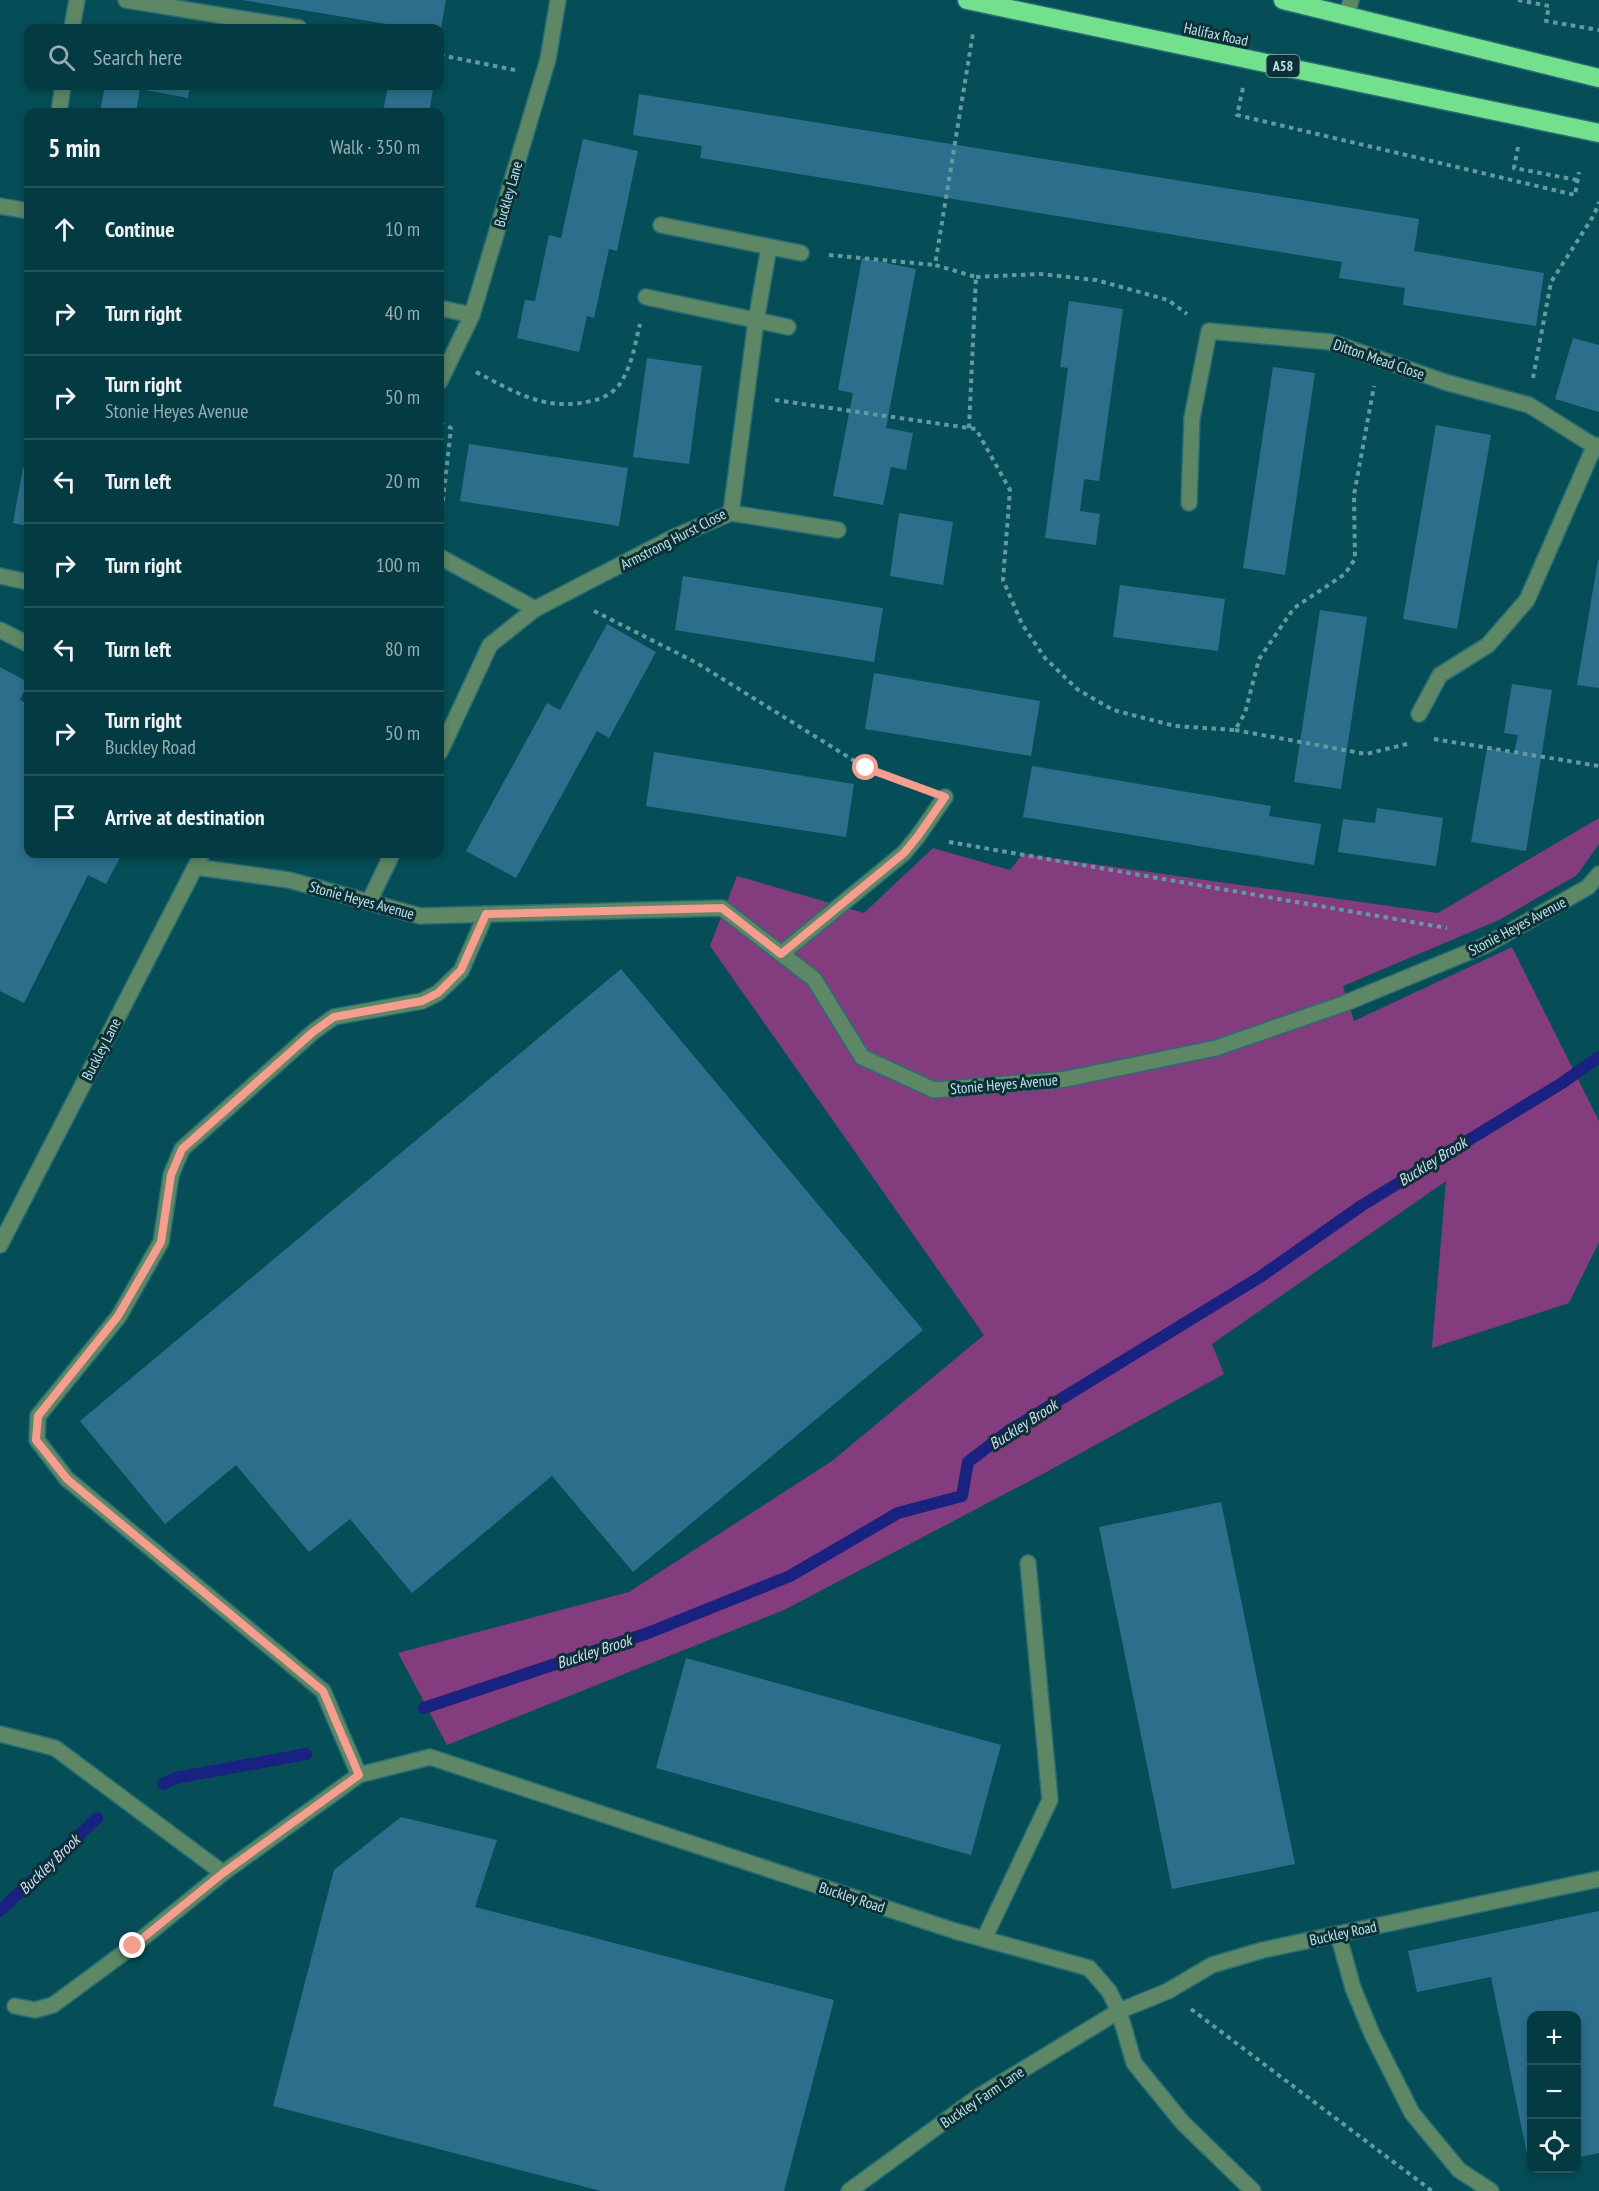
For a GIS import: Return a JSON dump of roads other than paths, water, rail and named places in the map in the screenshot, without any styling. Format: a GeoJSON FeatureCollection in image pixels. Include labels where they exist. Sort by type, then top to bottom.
{"type":"FeatureCollection","features":[{"type":"Feature","properties":{"kind":"highway"},"geometry":{"type":"LineString","coordinates":[[1284,0],[1349,7],[1599,78]]}},
{"type":"Feature","properties":{"kind":"highway","name":"Halifax Road"},"geometry":{"type":"LineString","coordinates":[[973,1],[1599,133]]}},
{"type":"Feature","properties":{"kind":"street"},"geometry":{"type":"LineString","coordinates":[[73,24],[77,0]]}},
{"type":"Feature","properties":{"kind":"street"},"geometry":{"type":"LineString","coordinates":[[126,0],[274,24]]}},
{"type":"Feature","properties":{"kind":"street","name":"Buckley Lane"},"geometry":{"type":"LineString","coordinates":[[444,373],[472,315],[548,58],[558,0]]}},
{"type":"Feature","properties":{"kind":"street"},"geometry":{"type":"LineString","coordinates":[[60,108],[62,90]]}},
{"type":"Feature","properties":{"kind":"street"},"geometry":{"type":"LineString","coordinates":[[0,206],[24,210]]}},
{"type":"Feature","properties":{"kind":"street"},"geometry":{"type":"LineString","coordinates":[[661,225],[801,253]]}},
{"type":"Feature","properties":{"kind":"street","name":"Armstrong Hurst Close"},"geometry":{"type":"LineString","coordinates":[[444,743],[490,645],[536,609],[674,537],[731,513],[756,321],[769,247]]}},
{"type":"Feature","properties":{"kind":"street"},"geometry":{"type":"LineString","coordinates":[[646,297],[788,327]]}},
{"type":"Feature","properties":{"kind":"street"},"geometry":{"type":"LineString","coordinates":[[444,309],[472,315]]}},
{"type":"Feature","properties":{"kind":"street","name":"Ditton Mead Close"},"geometry":{"type":"LineString","coordinates":[[1189,503],[1192,418],[1209,331],[1331,342],[1445,382],[1529,405],[1597,447]]}},
{"type":"Feature","properties":{"kind":"street"},"geometry":{"type":"LineString","coordinates":[[1419,714],[1440,675],[1488,645],[1527,600],[1597,447]]}},
{"type":"Feature","properties":{"kind":"street"},"geometry":{"type":"LineString","coordinates":[[731,513],[838,530]]}},
{"type":"Feature","properties":{"kind":"street"},"geometry":{"type":"LineString","coordinates":[[444,559],[536,609]]}},
{"type":"Feature","properties":{"kind":"street"},"geometry":{"type":"LineString","coordinates":[[0,576],[24,581]]}},
{"type":"Feature","properties":{"kind":"street"},"geometry":{"type":"LineString","coordinates":[[0,630],[24,642]]}},
{"type":"Feature","properties":{"kind":"street"},"geometry":{"type":"LineString","coordinates":[[781,954],[904,853],[945,797]]}},
{"type":"Feature","properties":{"kind":"street"},"geometry":{"type":"LineString","coordinates":[[369,902],[390,858]]}},
{"type":"Feature","properties":{"kind":"street","name":"Buckley Lane"},"geometry":{"type":"LineString","coordinates":[[0,1245],[198,860]]}},
{"type":"Feature","properties":{"kind":"street","name":"Stonie Heyes Avenue"},"geometry":{"type":"LineString","coordinates":[[198,860],[289,880],[420,916],[722,908],[814,979],[862,1057],[934,1090],[1066,1079],[1216,1048],[1343,1004],[1486,945],[1588,887],[1599,873]]}},
{"type":"Feature","properties":{"kind":"street"},"geometry":{"type":"LineString","coordinates":[[359,1775],[323,1691],[67,1479],[36,1440],[38,1416],[118,1316],[161,1242],[171,1175],[182,1149],[313,1032],[334,1017],[422,1001],[438,993],[461,970],[486,914]]}},
{"type":"Feature","properties":{"kind":"street"},"geometry":{"type":"LineString","coordinates":[[984,1939],[1050,1800],[1029,1563]]}},
{"type":"Feature","properties":{"kind":"street"},"geometry":{"type":"LineString","coordinates":[[0,1734],[54,1748],[223,1873]]}},
{"type":"Feature","properties":{"kind":"street","name":"Buckley Road"},"geometry":{"type":"LineString","coordinates":[[15,2006],[35,2010],[53,2005],[133,1946],[223,1873],[359,1775],[430,1757],[984,1939],[1089,1968],[1109,1991],[1119,2011],[1168,1990],[1212,1965],[1263,1950],[1599,1879]]}},
{"type":"Feature","properties":{"kind":"street"},"geometry":{"type":"LineString","coordinates":[[1338,1934],[1353,1989],[1372,2034],[1412,2113],[1459,2170],[1491,2191]]}},
{"type":"Feature","properties":{"kind":"street"},"geometry":{"type":"LineString","coordinates":[[1119,2011],[1134,2063],[1183,2123],[1253,2191]]}},
{"type":"Feature","properties":{"kind":"street","name":"Buckley Farm Lane"},"geometry":{"type":"LineString","coordinates":[[849,2191],[978,2097],[1119,2011]]}},
{"type":"Feature","properties":{"kind":"waterway","name":"Buckley Brook"},"geometry":{"type":"LineString","coordinates":[[424,1708],[648,1633],[790,1576],[898,1513],[962,1496],[968,1462],[1007,1432],[1260,1277],[1361,1206],[1562,1083],[1599,1057]]}},
{"type":"Feature","properties":{"kind":"waterway","name":"Buckley Brook"},"geometry":{"type":"LineString","coordinates":[[163,1784],[175,1778],[306,1754]]}},
{"type":"Feature","properties":{"kind":"waterway","name":"Buckley Brook"},"geometry":{"type":"LineString","coordinates":[[0,1911],[97,1818]]}}]}
